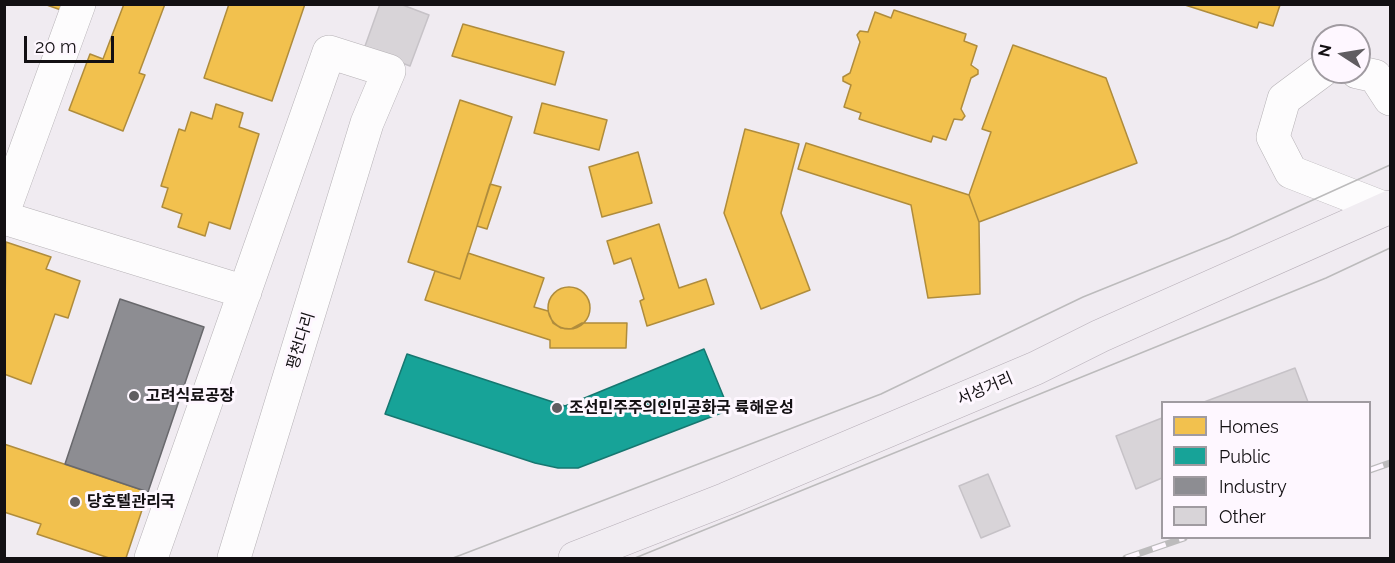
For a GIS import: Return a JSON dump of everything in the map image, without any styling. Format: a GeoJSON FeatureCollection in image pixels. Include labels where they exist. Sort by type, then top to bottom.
{"type":"FeatureCollection","features":[{"type":"Feature","properties":{"kind":"main road","name":"서성거리"},"geometry":{"type":"LineString","coordinates":[[574,558],[726,499],[1036,368],[1110,332],[1388,208]]}},
{"type":"Feature","properties":{"kind":"street"},"geometry":{"type":"LineString","coordinates":[[4,210],[79,4]]}},
{"type":"Feature","properties":{"kind":"street","name":"평천다리"},"geometry":{"type":"LineString","coordinates":[[234,558],[367,123],[388,71],[329,52],[245,292]]}},
{"type":"Feature","properties":{"kind":"street"},"geometry":{"type":"LineString","coordinates":[[1371,75],[1375,76],[1390,99]]}},
{"type":"Feature","properties":{"kind":"street"},"geometry":{"type":"LineString","coordinates":[[1311,79],[1284,99],[1274,137],[1291,172],[1388,208]]}},
{"type":"Feature","properties":{"kind":"street"},"geometry":{"type":"LineString","coordinates":[[4,218],[245,292],[151,558]]}},
{"type":"Feature","properties":{"kind":"building: Homes"},"geometry":{"type":"Polygon","coordinates":[[[44,4],[62,4],[61,10],[44,4]]]}},
{"type":"Feature","properties":{"kind":"building: Homes"},"geometry":{"type":"Polygon","coordinates":[[[124,4],[165,4],[139,73],[145,75],[123,131],[69,110],[90,54],[103,59],[124,4]]]}},
{"type":"Feature","properties":{"kind":"building: Homes"},"geometry":{"type":"Polygon","coordinates":[[[229,4],[305,4],[272,101],[204,78],[229,4]]]}},
{"type":"Feature","properties":{"kind":"building: Homes"},"geometry":{"type":"Polygon","coordinates":[[[1289,4],[1280,5],[1273,26],[1259,22],[1257,28],[1185,5],[1289,4]]]}},
{"type":"Feature","properties":{"kind":"building: Homes"},"geometry":{"type":"Polygon","coordinates":[[[894,10],[966,34],[964,41],[977,46],[971,65],[978,70],[978,74],[971,78],[961,109],[965,116],[962,120],[954,119],[946,140],[933,136],[931,142],[859,119],[861,113],[844,107],[851,85],[843,81],[843,77],[850,73],[860,42],[857,35],[860,31],[868,32],[875,12],[891,18],[894,10]]]}},
{"type":"Feature","properties":{"kind":"building: Homes"},"geometry":{"type":"Polygon","coordinates":[[[463,24],[564,52],[555,85],[452,56],[463,24]]]}},
{"type":"Feature","properties":{"kind":"building: Homes"},"geometry":{"type":"Polygon","coordinates":[[[1013,45],[1106,78],[1137,163],[979,222],[969,195],[991,132],[982,129],[1013,45]]]}},
{"type":"Feature","properties":{"kind":"building: Homes"},"geometry":{"type":"Polygon","coordinates":[[[460,100],[512,117],[460,279],[408,262],[460,100]]]}},
{"type":"Feature","properties":{"kind":"building: Homes"},"geometry":{"type":"Polygon","coordinates":[[[542,103],[607,120],[599,150],[534,133],[542,103]]]}},
{"type":"Feature","properties":{"kind":"building: Homes"},"geometry":{"type":"Polygon","coordinates":[[[216,104],[243,113],[239,127],[259,134],[230,229],[209,222],[205,236],[178,227],[182,214],[162,207],[168,188],[161,186],[179,129],[185,131],[191,112],[212,119],[216,104]]]}},
{"type":"Feature","properties":{"kind":"building: Homes"},"geometry":{"type":"Polygon","coordinates":[[[745,129],[799,144],[781,213],[810,290],[761,309],[724,213],[745,129]]]}},
{"type":"Feature","properties":{"kind":"building: Homes"},"geometry":{"type":"Polygon","coordinates":[[[806,143],[969,195],[979,222],[980,294],[928,298],[911,205],[798,169],[806,143]]]}},
{"type":"Feature","properties":{"kind":"building: Homes"},"geometry":{"type":"Polygon","coordinates":[[[638,152],[652,203],[602,217],[589,167],[638,152]]]}},
{"type":"Feature","properties":{"kind":"building: Homes"},"geometry":{"type":"Polygon","coordinates":[[[490,184],[501,187],[487,229],[477,226],[490,184]]]}},
{"type":"Feature","properties":{"kind":"building: Homes"},"geometry":{"type":"Polygon","coordinates":[[[659,224],[679,288],[706,279],[714,304],[647,326],[640,301],[644,299],[631,258],[614,264],[607,241],[659,224]]]}},
{"type":"Feature","properties":{"kind":"building: Homes"},"geometry":{"type":"Polygon","coordinates":[[[6,242],[51,257],[46,269],[80,281],[68,318],[55,314],[31,384],[4,374],[6,242]]]}},
{"type":"Feature","properties":{"kind":"building: Homes"},"geometry":{"type":"Polygon","coordinates":[[[468,253],[544,278],[534,307],[548,311],[553,323],[561,328],[571,329],[582,323],[627,323],[626,348],[550,348],[550,340],[425,300],[435,271],[460,279],[468,253]]]}},
{"type":"Feature","properties":{"kind":"building: Homes"},"geometry":{"type":"Polygon","coordinates":[[[569,287],[584,293],[590,308],[584,323],[569,329],[554,323],[548,308],[554,293],[569,287]]]}},
{"type":"Feature","properties":{"kind":"building: Homes","name":"당호텔관리국"},"geometry":{"type":"Polygon","coordinates":[[[4,444],[148,492],[126,558],[109,558],[37,534],[41,524],[4,512],[4,444]]]}},
{"type":"Feature","properties":{"kind":"building: Public","name":"조선민주주의인민공화국 륙해운성"},"geometry":{"type":"Polygon","coordinates":[[[704,349],[729,410],[578,468],[558,468],[535,463],[385,414],[407,354],[565,406],[704,349]]]}},
{"type":"Feature","properties":{"kind":"building: Industry","name":"고려식료공장"},"geometry":{"type":"Polygon","coordinates":[[[120,299],[204,327],[148,492],[65,464],[120,299]]]}},
{"type":"Feature","properties":{"kind":"building: Other"},"geometry":{"type":"Polygon","coordinates":[[[380,4],[400,4],[429,15],[410,66],[364,49],[380,4]]]}},
{"type":"Feature","properties":{"kind":"building: Other"},"geometry":{"type":"Polygon","coordinates":[[[1295,368],[1308,401],[1207,401],[1295,368]]]}},
{"type":"Feature","properties":{"kind":"building: Other"},"geometry":{"type":"Polygon","coordinates":[[[1161,418],[1161,478],[1136,489],[1116,436],[1161,418]]]}},
{"type":"Feature","properties":{"kind":"building: Other"},"geometry":{"type":"Polygon","coordinates":[[[988,474],[1010,526],[981,538],[959,486],[988,474]]]}},
{"type":"Feature","properties":{"kind":"tram line"},"geometry":{"type":"LineString","coordinates":[[453,558],[881,394],[1083,297],[1229,238],[1390,165]]}},
{"type":"Feature","properties":{"kind":"tram line"},"geometry":{"type":"LineString","coordinates":[[635,558],[1326,278],[1390,248]]}},
{"type":"Feature","properties":{"kind":"railway"},"geometry":{"type":"LineString","coordinates":[[1371,470],[1390,463]]}},
{"type":"Feature","properties":{"kind":"railway"},"geometry":{"type":"LineString","coordinates":[[1126,558],[1181,539]]}},
{"type":"Feature","properties":{"kind":"place","name":"고려식료공장"},"geometry":{"type":"Point","coordinates":[134,396]}},
{"type":"Feature","properties":{"kind":"place","name":"조선민주주의인민공화국 륙해운성"},"geometry":{"type":"Point","coordinates":[557,408]}},
{"type":"Feature","properties":{"kind":"place","name":"당호텔관리국"},"geometry":{"type":"Point","coordinates":[75,502]}}]}
